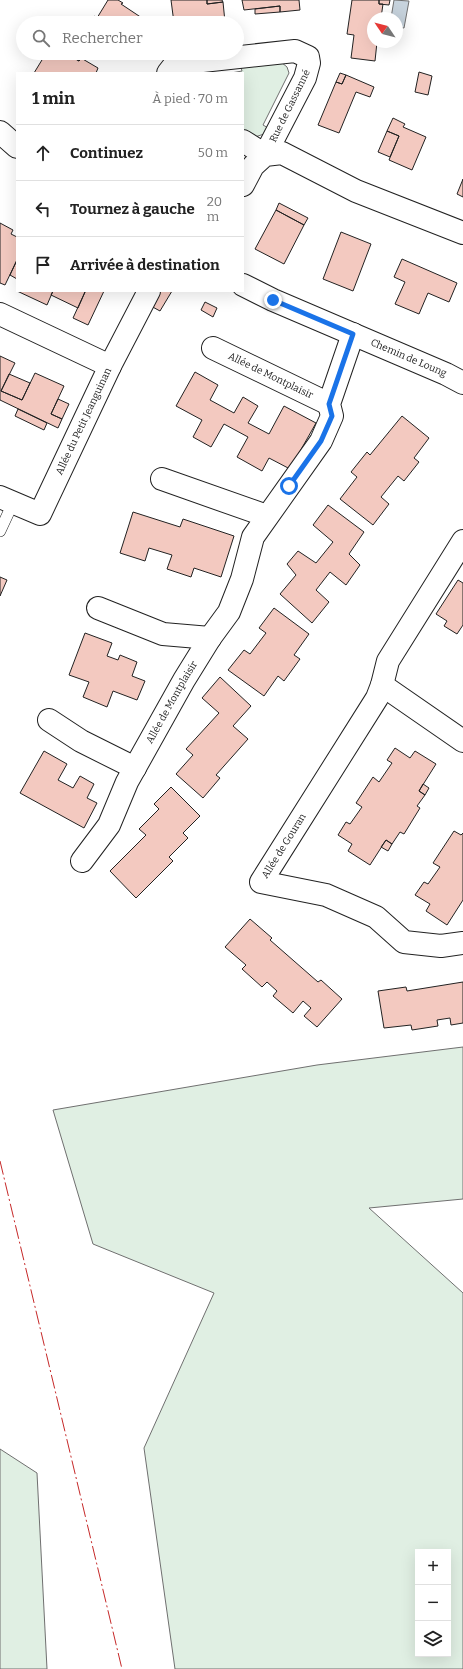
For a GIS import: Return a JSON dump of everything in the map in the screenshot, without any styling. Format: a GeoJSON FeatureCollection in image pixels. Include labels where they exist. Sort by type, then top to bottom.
{"type":"FeatureCollection","features":[{"type":"Feature","properties":{"kind":"street","name":"Rue de Gassanné"},"geometry":{"type":"LineString","coordinates":[[244,57],[295,51],[308,58],[310,63],[306,78],[265,155],[253,166],[244,183]]}},
{"type":"Feature","properties":{"kind":"street","name":"Rue de Gassanné"},"geometry":{"type":"LineString","coordinates":[[169,72],[175,64],[212,60]]}},
{"type":"Feature","properties":{"kind":"street"},"geometry":{"type":"LineString","coordinates":[[0,132],[16,146]]}},
{"type":"Feature","properties":{"kind":"street","name":"Rue de Gassanné"},"geometry":{"type":"LineString","coordinates":[[244,143],[265,155],[282,153],[356,191],[463,233]]}},
{"type":"Feature","properties":{"kind":"street","name":"Chemin de Loung"},"geometry":{"type":"LineString","coordinates":[[244,286],[273,300],[446,374],[463,383]]}},
{"type":"Feature","properties":{"kind":"street","name":"Allée du Petit Jeanguinan"},"geometry":{"type":"LineString","coordinates":[[7,500],[40,514],[110,366],[148,292]]}},
{"type":"Feature","properties":{"kind":"street"},"geometry":{"type":"LineString","coordinates":[[0,314],[110,366]]}},
{"type":"Feature","properties":{"kind":"street","name":"Allée de Montplaisir"},"geometry":{"type":"LineString","coordinates":[[82,861],[108,825],[134,768],[180,686],[210,638],[229,612],[242,579],[253,537],[321,441],[332,416],[329,404],[353,334]]}},
{"type":"Feature","properties":{"kind":"street","name":"Allée de Montplaisir"},"geometry":{"type":"LineString","coordinates":[[213,348],[329,404]]}},
{"type":"Feature","properties":{"kind":"street"},"geometry":{"type":"LineString","coordinates":[[162,479],[267,516]]}},
{"type":"Feature","properties":{"kind":"street","name":"Allée de Gouran"},"geometry":{"type":"LineString","coordinates":[[462,543],[388,661],[382,686],[377,698],[261,882],[326,895],[376,917],[404,942],[441,946],[463,942]]}},
{"type":"Feature","properties":{"kind":"street"},"geometry":{"type":"LineString","coordinates":[[98,608],[163,634],[210,638]]}},
{"type":"Feature","properties":{"kind":"street"},"geometry":{"type":"LineString","coordinates":[[382,686],[463,741]]}},
{"type":"Feature","properties":{"kind":"street"},"geometry":{"type":"LineString","coordinates":[[49,720],[81,741],[134,768]]}},
{"type":"Feature","properties":{"kind":"lane"},"geometry":{"type":"LineString","coordinates":[[0,531],[7,500]]}},
{"type":"Feature","properties":{"kind":"green space"},"geometry":{"type":"Polygon","coordinates":[[[281,62],[287,67],[289,73],[263,125],[270,129],[267,133],[255,137],[244,132],[244,72],[236,72],[242,71],[240,64],[281,62]]]}},
{"type":"Feature","properties":{"kind":"green space"},"geometry":{"type":"Polygon","coordinates":[[[463,1047],[463,1199],[369,1208],[463,1293],[463,1669],[175,1669],[144,1448],[214,1293],[93,1244],[53,1110],[317,1065],[463,1047]]]}},
{"type":"Feature","properties":{"kind":"green space"},"geometry":{"type":"Polygon","coordinates":[[[0,1449],[37,1473],[47,1669],[0,1669],[0,1449]]]}},
{"type":"Feature","properties":{"kind":"shaded area"},"geometry":{"type":"Polygon","coordinates":[[[394,0],[409,1],[404,28],[403,12],[392,12],[394,0]]]}},
{"type":"Feature","properties":{"kind":"building"},"geometry":{"type":"Polygon","coordinates":[[[108,0],[118,0],[123,3],[121,4],[139,16],[98,16],[108,0]]]}},
{"type":"Feature","properties":{"kind":"building"},"geometry":{"type":"Polygon","coordinates":[[[171,0],[207,0],[207,4],[223,2],[224,16],[173,16],[171,0]]]}},
{"type":"Feature","properties":{"kind":"building"},"geometry":{"type":"Polygon","coordinates":[[[207,0],[222,0],[223,2],[207,4],[207,0]]]}},
{"type":"Feature","properties":{"kind":"building"},"geometry":{"type":"Polygon","coordinates":[[[242,0],[299,0],[300,10],[280,12],[280,6],[244,10],[242,0]]]}},
{"type":"Feature","properties":{"kind":"building"},"geometry":{"type":"Polygon","coordinates":[[[352,0],[379,0],[379,4],[383,4],[382,12],[367,12],[367,48],[376,48],[375,61],[351,58],[354,35],[347,34],[352,0]]]}},
{"type":"Feature","properties":{"kind":"building"},"geometry":{"type":"Polygon","coordinates":[[[379,0],[390,0],[389,5],[379,4],[379,0]]]}},
{"type":"Feature","properties":{"kind":"building"},"geometry":{"type":"Polygon","coordinates":[[[280,6],[280,12],[255,14],[255,9],[280,6]]]}},
{"type":"Feature","properties":{"kind":"building"},"geometry":{"type":"Polygon","coordinates":[[[42,60],[84,60],[98,68],[96,72],[35,72],[42,60]]]}},
{"type":"Feature","properties":{"kind":"building"},"geometry":{"type":"Polygon","coordinates":[[[419,72],[432,76],[428,95],[415,92],[419,72]]]}},
{"type":"Feature","properties":{"kind":"building"},"geometry":{"type":"Polygon","coordinates":[[[340,73],[346,75],[342,84],[336,82],[340,73]]]}},
{"type":"Feature","properties":{"kind":"building"},"geometry":{"type":"Polygon","coordinates":[[[346,75],[374,87],[370,97],[356,92],[339,133],[318,125],[336,82],[342,84],[346,75]]]}},
{"type":"Feature","properties":{"kind":"building"},"geometry":{"type":"Polygon","coordinates":[[[393,118],[405,124],[403,127],[426,137],[412,170],[389,160],[399,136],[387,131],[393,118]]]}},
{"type":"Feature","properties":{"kind":"building"},"geometry":{"type":"Polygon","coordinates":[[[387,131],[399,136],[390,157],[378,152],[387,131]]]}},
{"type":"Feature","properties":{"kind":"building"},"geometry":{"type":"Polygon","coordinates":[[[463,179],[463,197],[457,194],[463,179]]]}},
{"type":"Feature","properties":{"kind":"building"},"geometry":{"type":"Polygon","coordinates":[[[279,203],[308,218],[304,225],[276,210],[279,203]]]}},
{"type":"Feature","properties":{"kind":"building"},"geometry":{"type":"Polygon","coordinates":[[[276,210],[304,225],[284,264],[255,249],[276,210]]]}},
{"type":"Feature","properties":{"kind":"building"},"geometry":{"type":"Polygon","coordinates":[[[0,223],[13,230],[11,234],[16,236],[16,262],[5,285],[0,283],[0,223]]]}},
{"type":"Feature","properties":{"kind":"building"},"geometry":{"type":"Polygon","coordinates":[[[341,232],[371,244],[353,291],[323,279],[341,232]]]}},
{"type":"Feature","properties":{"kind":"building"},"geometry":{"type":"Polygon","coordinates":[[[402,259],[457,283],[449,302],[428,293],[419,314],[395,304],[405,282],[394,277],[402,259]]]}},
{"type":"Feature","properties":{"kind":"building"},"geometry":{"type":"Polygon","coordinates":[[[16,262],[16,278],[10,275],[16,262]]]}},
{"type":"Feature","properties":{"kind":"building"},"geometry":{"type":"Polygon","coordinates":[[[19,292],[53,292],[47,305],[19,292]]]}},
{"type":"Feature","properties":{"kind":"building"},"geometry":{"type":"Polygon","coordinates":[[[52,292],[85,292],[78,308],[51,295],[52,292]]]}},
{"type":"Feature","properties":{"kind":"building"},"geometry":{"type":"Polygon","coordinates":[[[85,292],[104,292],[88,325],[73,318],[85,292]]]}},
{"type":"Feature","properties":{"kind":"building"},"geometry":{"type":"Polygon","coordinates":[[[157,292],[171,292],[160,311],[149,305],[157,292]]]}},
{"type":"Feature","properties":{"kind":"building"},"geometry":{"type":"Polygon","coordinates":[[[205,302],[217,308],[213,317],[201,310],[205,302]]]}},
{"type":"Feature","properties":{"kind":"building"},"geometry":{"type":"Polygon","coordinates":[[[0,356],[15,363],[1,391],[22,400],[35,373],[64,386],[51,414],[62,419],[58,428],[0,400],[0,356]]]}},
{"type":"Feature","properties":{"kind":"building"},"geometry":{"type":"Polygon","coordinates":[[[195,372],[218,385],[210,400],[234,413],[243,397],[258,406],[248,423],[269,434],[284,406],[316,423],[290,469],[269,458],[262,471],[237,457],[248,437],[224,424],[211,447],[193,437],[202,420],[176,406],[195,372]]]}},
{"type":"Feature","properties":{"kind":"building"},"geometry":{"type":"Polygon","coordinates":[[[9,374],[30,383],[22,400],[1,391],[9,374]]]}},
{"type":"Feature","properties":{"kind":"building"},"geometry":{"type":"Polygon","coordinates":[[[58,399],[69,404],[62,419],[51,414],[58,399]]]}},
{"type":"Feature","properties":{"kind":"building"},"geometry":{"type":"Polygon","coordinates":[[[18,409],[47,423],[44,430],[15,416],[18,409]]]}},
{"type":"Feature","properties":{"kind":"building"},"geometry":{"type":"Polygon","coordinates":[[[402,416],[429,438],[414,458],[419,462],[404,481],[398,476],[381,497],[389,504],[373,525],[340,499],[357,477],[351,472],[367,452],[370,455],[402,416]]]}},
{"type":"Feature","properties":{"kind":"building"},"geometry":{"type":"Polygon","coordinates":[[[328,505],[364,532],[349,554],[360,565],[346,585],[330,572],[316,590],[329,602],[312,623],[280,594],[296,575],[287,564],[298,551],[316,563],[333,542],[313,525],[328,505]]]}},
{"type":"Feature","properties":{"kind":"building"},"geometry":{"type":"Polygon","coordinates":[[[133,512],[180,527],[183,519],[234,536],[221,577],[194,568],[191,577],[167,569],[172,555],[149,548],[145,561],[120,553],[133,512]]]}},
{"type":"Feature","properties":{"kind":"building"},"geometry":{"type":"Polygon","coordinates":[[[0,577],[7,580],[0,596],[0,577]]]}},
{"type":"Feature","properties":{"kind":"building"},"geometry":{"type":"Polygon","coordinates":[[[458,580],[463,583],[463,625],[457,634],[444,626],[447,621],[436,614],[458,580]]]}},
{"type":"Feature","properties":{"kind":"building"},"geometry":{"type":"Polygon","coordinates":[[[274,608],[309,634],[294,655],[300,659],[284,681],[278,676],[264,696],[228,670],[244,650],[250,654],[266,633],[259,628],[274,608]]]}},
{"type":"Feature","properties":{"kind":"building"},"geometry":{"type":"Polygon","coordinates":[[[85,633],[112,643],[107,656],[118,660],[120,655],[137,662],[132,676],[145,681],[137,700],[113,691],[107,707],[83,697],[89,682],[69,675],[85,633]]]}},
{"type":"Feature","properties":{"kind":"building"},"geometry":{"type":"Polygon","coordinates":[[[220,677],[251,706],[233,726],[248,739],[216,775],[220,778],[203,798],[176,774],[193,755],[186,749],[219,713],[202,698],[220,677]]]}},
{"type":"Feature","properties":{"kind":"building"},"geometry":{"type":"Polygon","coordinates":[[[395,748],[410,758],[415,751],[436,764],[419,791],[425,795],[417,806],[420,808],[404,834],[400,832],[392,844],[386,840],[370,865],[348,851],[352,844],[338,835],[346,822],[350,824],[362,807],[356,803],[373,777],[379,782],[392,763],[387,760],[395,748]]]}},
{"type":"Feature","properties":{"kind":"building"},"geometry":{"type":"Polygon","coordinates":[[[44,751],[67,764],[58,780],[73,788],[80,776],[94,784],[87,798],[97,803],[84,828],[20,793],[44,751]]]}},
{"type":"Feature","properties":{"kind":"building"},"geometry":{"type":"Polygon","coordinates":[[[423,784],[429,788],[425,795],[419,791],[423,784]]]}},
{"type":"Feature","properties":{"kind":"building"},"geometry":{"type":"Polygon","coordinates":[[[171,787],[200,816],[183,833],[188,838],[169,857],[173,861],[136,898],[110,871],[146,835],[139,829],[159,809],[154,804],[171,787]]]}},
{"type":"Feature","properties":{"kind":"building"},"geometry":{"type":"Polygon","coordinates":[[[454,831],[461,835],[463,833],[463,900],[447,925],[426,911],[430,904],[415,895],[424,882],[428,884],[440,867],[433,863],[454,831]]]}},
{"type":"Feature","properties":{"kind":"building"},"geometry":{"type":"Polygon","coordinates":[[[386,840],[392,844],[388,851],[381,847],[386,840]]]}},
{"type":"Feature","properties":{"kind":"building"},"geometry":{"type":"Polygon","coordinates":[[[250,919],[272,938],[270,940],[318,982],[321,980],[342,999],[317,1027],[304,1016],[311,1008],[303,1001],[293,1013],[273,996],[277,991],[267,982],[262,987],[242,969],[246,965],[225,947],[250,919]]]}},
{"type":"Feature","properties":{"kind":"building"},"geometry":{"type":"Polygon","coordinates":[[[463,982],[463,1023],[451,1025],[450,1018],[437,1020],[438,1026],[412,1030],[411,1025],[384,1028],[378,991],[406,987],[407,991],[463,982]]]}},
{"type":"Feature","properties":{"kind":"power"},"geometry":{"type":"LineString","coordinates":[[0,1161],[122,1669]]}},
{"type":"Feature","properties":{"kind":"route"},"geometry":{"type":"LineString","coordinates":[[273,300],[353,334],[329,404],[332,416],[321,441],[289,486]]}}]}
